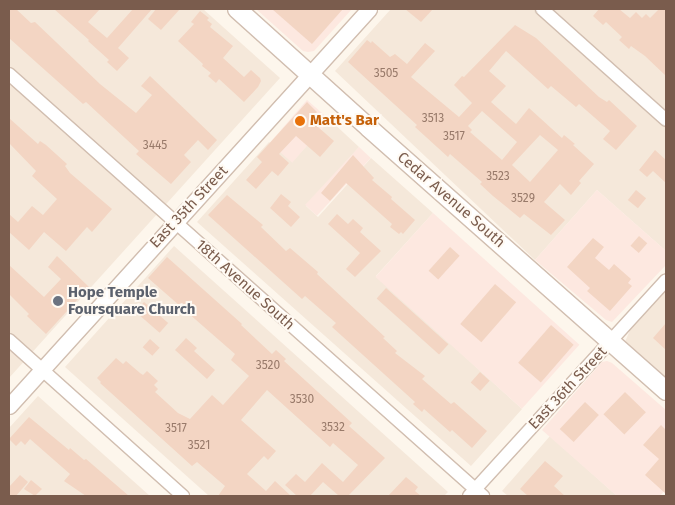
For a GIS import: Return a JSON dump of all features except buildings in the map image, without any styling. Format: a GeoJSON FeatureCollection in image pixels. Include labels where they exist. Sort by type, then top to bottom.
{"type":"FeatureCollection","features":[{"type":"Feature","properties":{"kind":"main road","name":"Cedar Avenue South"},"geometry":{"type":"LineString","coordinates":[[237,9],[666,391]]}},
{"type":"Feature","properties":{"kind":"street","name":"East 35th Street"},"geometry":{"type":"LineString","coordinates":[[9,406],[369,9]]}},
{"type":"Feature","properties":{"kind":"street"},"geometry":{"type":"LineString","coordinates":[[542,9],[666,120]]}},
{"type":"Feature","properties":{"kind":"street","name":"18th Avenue South"},"geometry":{"type":"LineString","coordinates":[[9,74],[475,494]]}},
{"type":"Feature","properties":{"kind":"street","name":"East 36th Street"},"geometry":{"type":"LineString","coordinates":[[475,494],[666,280]]}},
{"type":"Feature","properties":{"kind":"street"},"geometry":{"type":"LineString","coordinates":[[9,340],[183,496]]}},
{"type":"Feature","properties":{"kind":"shaded area"},"geometry":{"type":"Polygon","coordinates":[[[9,9],[203,9],[280,78],[9,378],[9,9]]]}},
{"type":"Feature","properties":{"kind":"shaded area"},"geometry":{"type":"Polygon","coordinates":[[[256,9],[352,9],[314,51],[308,52],[303,51],[256,9]]]}},
{"type":"Feature","properties":{"kind":"shaded area"},"geometry":{"type":"Polygon","coordinates":[[[391,9],[666,9],[666,251],[597,190],[535,260],[335,71],[391,9]]]}},
{"type":"Feature","properties":{"kind":"shaded area"},"geometry":{"type":"Polygon","coordinates":[[[307,100],[330,120],[292,163],[270,143],[307,100]]]}},
{"type":"Feature","properties":{"kind":"shaded area"},"geometry":{"type":"Polygon","coordinates":[[[330,120],[359,147],[306,206],[318,217],[371,158],[433,213],[376,276],[522,409],[471,466],[197,222],[269,142],[292,162],[330,120]]]}},
{"type":"Feature","properties":{"kind":"shaded area"},"geometry":{"type":"Polygon","coordinates":[[[359,147],[371,158],[317,216],[305,205],[359,147]]]}},
{"type":"Feature","properties":{"kind":"shaded area"},"geometry":{"type":"Polygon","coordinates":[[[597,190],[666,251],[666,265],[612,322],[606,320],[535,260],[597,190]]]}},
{"type":"Feature","properties":{"kind":"shaded area"},"geometry":{"type":"Polygon","coordinates":[[[433,213],[579,345],[522,409],[375,277],[433,213]]]}},
{"type":"Feature","properties":{"kind":"shaded area"},"geometry":{"type":"Polygon","coordinates":[[[174,246],[448,492],[444,496],[209,496],[65,367],[174,246]]]}},
{"type":"Feature","properties":{"kind":"shaded area"},"geometry":{"type":"Polygon","coordinates":[[[666,290],[666,379],[625,342],[630,330],[666,290]]]}},
{"type":"Feature","properties":{"kind":"shaded area"},"geometry":{"type":"Polygon","coordinates":[[[602,362],[612,363],[666,410],[666,489],[660,496],[617,496],[542,430],[602,362]]]}},
{"type":"Feature","properties":{"kind":"shaded area"},"geometry":{"type":"Polygon","coordinates":[[[38,396],[150,496],[9,496],[9,428],[38,396]]]}},
{"type":"Feature","properties":{"kind":"shaded area"},"geometry":{"type":"Polygon","coordinates":[[[550,436],[617,496],[508,496],[502,491],[550,436]]]}},
{"type":"Feature","properties":{"kind":"place","name":"Matt's Bar"},"geometry":{"type":"Point","coordinates":[300,121]}},
{"type":"Feature","properties":{"kind":"place","name":"Hope Temple Foursquare Church"},"geometry":{"type":"Point","coordinates":[58,301]}}]}
